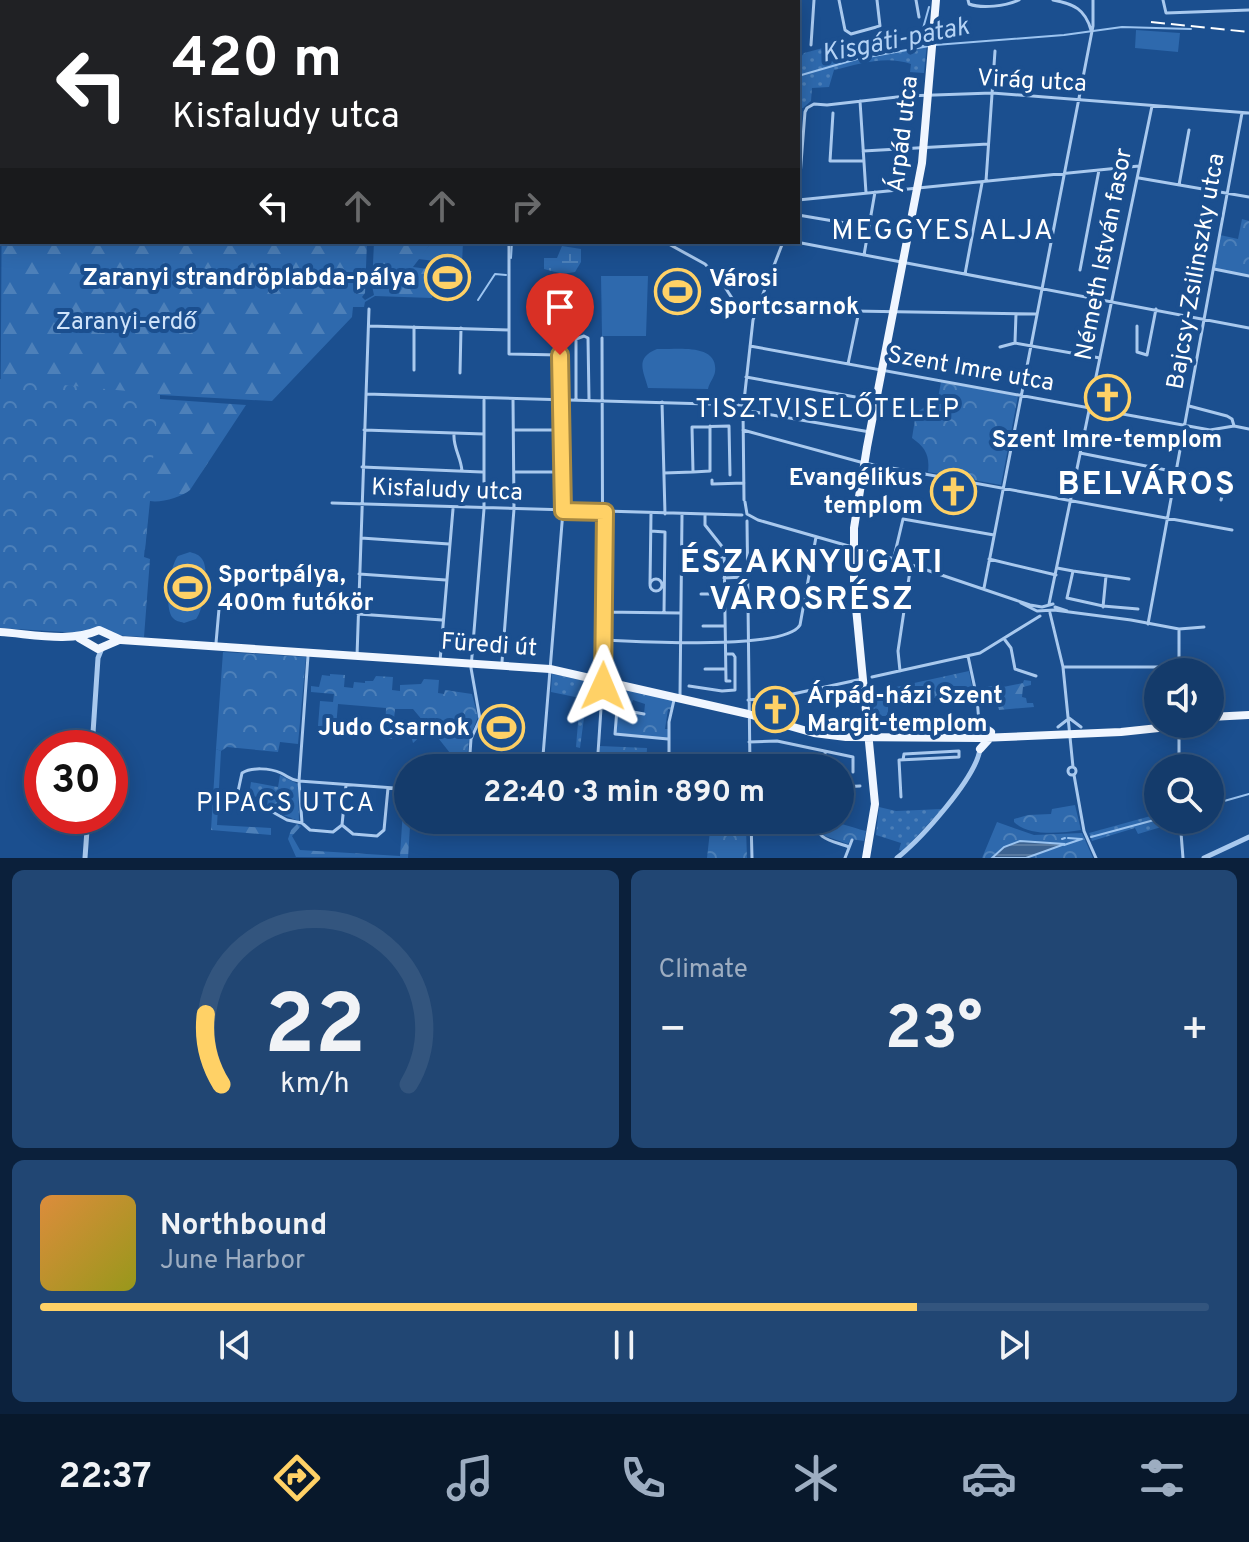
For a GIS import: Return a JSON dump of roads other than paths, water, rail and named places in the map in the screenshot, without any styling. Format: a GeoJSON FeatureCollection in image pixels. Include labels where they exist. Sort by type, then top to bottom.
{"type":"FeatureCollection","features":[{"type":"Feature","properties":{"kind":"main road","name":"Árpád utca"},"geometry":{"type":"LineString","coordinates":[[865,858],[875,804],[852,563],[854,528],[924,149],[936,0]]}},
{"type":"Feature","properties":{"kind":"main road","name":"Füredi út"},"geometry":{"type":"LineString","coordinates":[[0,632],[99,642],[121,640],[550,669],[736,711],[814,733],[890,738]]}},
{"type":"Feature","properties":{"kind":"main road"},"geometry":{"type":"LineString","coordinates":[[846,737],[859,732],[867,718],[875,731],[890,738],[980,731],[991,735],[1144,727]]}},
{"type":"Feature","properties":{"kind":"main road"},"geometry":{"type":"LineString","coordinates":[[1224,719],[1247,718]]}},
{"type":"Feature","properties":{"kind":"main road"},"geometry":{"type":"LineString","coordinates":[[980,731],[991,735]]}},
{"type":"Feature","properties":{"kind":"main road"},"geometry":{"type":"LineString","coordinates":[[935,736],[968,738],[980,731]]}},
{"type":"Feature","properties":{"kind":"main road"},"geometry":{"type":"LineString","coordinates":[[980,749],[991,735]]}},
{"type":"Feature","properties":{"kind":"main road"},"geometry":{"type":"LineString","coordinates":[[846,737],[864,747],[871,760]]}},
{"type":"Feature","properties":{"kind":"main road"},"geometry":{"type":"LineString","coordinates":[[871,760],[877,746],[890,738]]}},
{"type":"Feature","properties":{"kind":"street"},"geometry":{"type":"LineString","coordinates":[[811,45],[814,0]]}},
{"type":"Feature","properties":{"kind":"street"},"geometry":{"type":"LineString","coordinates":[[839,0],[845,30],[851,34],[877,29],[881,22],[877,0]]}},
{"type":"Feature","properties":{"kind":"street"},"geometry":{"type":"LineString","coordinates":[[916,0],[919,17]]}},
{"type":"Feature","properties":{"kind":"street"},"geometry":{"type":"LineString","coordinates":[[968,0],[975,7],[1012,4],[1019,0]]}},
{"type":"Feature","properties":{"kind":"street"},"geometry":{"type":"LineString","coordinates":[[1053,0],[1076,7],[1087,18],[1091,32]]}},
{"type":"Feature","properties":{"kind":"street"},"geometry":{"type":"LineString","coordinates":[[984,588],[1094,16],[1093,0]]}},
{"type":"Feature","properties":{"kind":"street"},"geometry":{"type":"LineString","coordinates":[[1163,0],[1166,13],[1249,10]]}},
{"type":"Feature","properties":{"kind":"street"},"geometry":{"type":"LineString","coordinates":[[1087,18],[1094,16]]}},
{"type":"Feature","properties":{"kind":"street"},"geometry":{"type":"LineString","coordinates":[[965,274],[984,182],[995,51]]}},
{"type":"Feature","properties":{"kind":"street","name":"Virág utca"},"geometry":{"type":"LineString","coordinates":[[800,176],[805,112],[814,104],[992,93],[1249,113]]}},
{"type":"Feature","properties":{"kind":"street"},"geometry":{"type":"LineString","coordinates":[[860,100],[866,193]]}},
{"type":"Feature","properties":{"kind":"street","name":"Németh István fasor"},"geometry":{"type":"LineString","coordinates":[[1096,858],[1084,831],[1073,775],[1068,771],[1072,767],[1071,744],[1063,667],[1051,608],[1070,501],[1152,106]]}},
{"type":"Feature","properties":{"kind":"street"},"geometry":{"type":"LineString","coordinates":[[833,113],[830,161],[864,161]]}},
{"type":"Feature","properties":{"kind":"street","name":"Bajcsy-Zsilinszky utca"},"geometry":{"type":"LineString","coordinates":[[1148,624],[1242,113]]}},
{"type":"Feature","properties":{"kind":"street"},"geometry":{"type":"LineString","coordinates":[[1179,185],[1189,130]]}},
{"type":"Feature","properties":{"kind":"street"},"geometry":{"type":"LineString","coordinates":[[863,151],[988,144]]}},
{"type":"Feature","properties":{"kind":"street"},"geometry":{"type":"LineString","coordinates":[[800,201],[1139,166]]}},
{"type":"Feature","properties":{"kind":"street"},"geometry":{"type":"LineString","coordinates":[[1080,270],[1099,170]]}},
{"type":"Feature","properties":{"kind":"street"},"geometry":{"type":"LineString","coordinates":[[1137,177],[1249,197]]}},
{"type":"Feature","properties":{"kind":"street"},"geometry":{"type":"LineString","coordinates":[[864,255],[875,192]]}},
{"type":"Feature","properties":{"kind":"street"},"geometry":{"type":"LineString","coordinates":[[800,215],[869,227]]}},
{"type":"Feature","properties":{"kind":"street"},"geometry":{"type":"LineString","coordinates":[[800,243],[1249,328]]}},
{"type":"Feature","properties":{"kind":"street"},"geometry":{"type":"LineString","coordinates":[[509,244],[509,354],[560,355]]}},
{"type":"Feature","properties":{"kind":"street"},"geometry":{"type":"LineString","coordinates":[[669,244],[705,264],[721,281],[737,308],[1036,314]]}},
{"type":"Feature","properties":{"kind":"street"},"geometry":{"type":"LineString","coordinates":[[749,754],[743,407],[756,309],[782,244]]}},
{"type":"Feature","properties":{"kind":"street"},"geometry":{"type":"LineString","coordinates":[[1214,269],[1249,276]]}},
{"type":"Feature","properties":{"kind":"street"},"geometry":{"type":"LineString","coordinates":[[357,656],[369,309]]}},
{"type":"Feature","properties":{"kind":"street"},"geometry":{"type":"LineString","coordinates":[[1137,326],[1137,352],[1147,355],[1156,309]]}},
{"type":"Feature","properties":{"kind":"street"},"geometry":{"type":"LineString","coordinates":[[848,364],[859,311]]}},
{"type":"Feature","properties":{"kind":"street"},"geometry":{"type":"LineString","coordinates":[[1015,343],[1016,314]]}},
{"type":"Feature","properties":{"kind":"street"},"geometry":{"type":"LineString","coordinates":[[368,326],[509,330]]}},
{"type":"Feature","properties":{"kind":"street"},"geometry":{"type":"LineString","coordinates":[[414,327],[414,370]]}},
{"type":"Feature","properties":{"kind":"street"},"geometry":{"type":"LineString","coordinates":[[460,373],[461,328]]}},
{"type":"Feature","properties":{"kind":"street"},"geometry":{"type":"LineString","coordinates":[[576,399],[576,339],[584,336],[588,338],[589,399]]}},
{"type":"Feature","properties":{"kind":"street"},"geometry":{"type":"LineString","coordinates":[[598,754],[604,640],[602,338]]}},
{"type":"Feature","properties":{"kind":"street"},"geometry":{"type":"LineString","coordinates":[[543,754],[563,511],[560,342]]}},
{"type":"Feature","properties":{"kind":"street"},"geometry":{"type":"LineString","coordinates":[[1000,347],[1015,343],[1100,358]]}},
{"type":"Feature","properties":{"kind":"street","name":"Szent Imre utca"},"geometry":{"type":"LineString","coordinates":[[750,346],[1215,431],[1234,426]]}},
{"type":"Feature","properties":{"kind":"street"},"geometry":{"type":"LineString","coordinates":[[746,377],[876,401]]}},
{"type":"Feature","properties":{"kind":"street"},"geometry":{"type":"LineString","coordinates":[[366,394],[561,398],[743,407],[870,432]]}},
{"type":"Feature","properties":{"kind":"street"},"geometry":{"type":"LineString","coordinates":[[470,754],[471,739],[480,719],[473,687],[472,663],[484,509],[484,398]]}},
{"type":"Feature","properties":{"kind":"street"},"geometry":{"type":"LineString","coordinates":[[502,665],[514,509],[513,399]]}},
{"type":"Feature","properties":{"kind":"street"},"geometry":{"type":"LineString","coordinates":[[662,402],[665,514]]}},
{"type":"Feature","properties":{"kind":"street"},"geometry":{"type":"LineString","coordinates":[[1188,406],[1227,416],[1234,426],[1249,429]]}},
{"type":"Feature","properties":{"kind":"street"},"geometry":{"type":"LineString","coordinates":[[664,473],[710,471],[710,426]]}},
{"type":"Feature","properties":{"kind":"street"},"geometry":{"type":"LineString","coordinates":[[693,472],[692,427],[729,426],[730,475]]}},
{"type":"Feature","properties":{"kind":"street"},"geometry":{"type":"LineString","coordinates":[[364,430],[484,434]]}},
{"type":"Feature","properties":{"kind":"street"},"geometry":{"type":"LineString","coordinates":[[514,430],[561,430]]}},
{"type":"Feature","properties":{"kind":"street"},"geometry":{"type":"LineString","coordinates":[[743,430],[864,463],[1232,530]]}},
{"type":"Feature","properties":{"kind":"street"},"geometry":{"type":"LineString","coordinates":[[454,434],[453,444],[461,459],[462,471]]}},
{"type":"Feature","properties":{"kind":"street"},"geometry":{"type":"LineString","coordinates":[[1080,453],[1222,481],[1225,485],[1221,500]]}},
{"type":"Feature","properties":{"kind":"street"},"geometry":{"type":"LineString","coordinates":[[362,467],[484,472]]}},
{"type":"Feature","properties":{"kind":"street"},"geometry":{"type":"LineString","coordinates":[[514,472],[562,472]]}},
{"type":"Feature","properties":{"kind":"street"},"geometry":{"type":"LineString","coordinates":[[712,480],[712,484],[744,483]]}},
{"type":"Feature","properties":{"kind":"street","name":"Kisfaludy utca"},"geometry":{"type":"LineString","coordinates":[[332,503],[745,517],[911,564],[1030,606],[1051,608]]}},
{"type":"Feature","properties":{"kind":"street"},"geometry":{"type":"LineString","coordinates":[[440,661],[453,508]]}},
{"type":"Feature","properties":{"kind":"street"},"geometry":{"type":"LineString","coordinates":[[651,514],[664,613]]}},
{"type":"Feature","properties":{"kind":"street"},"geometry":{"type":"LineString","coordinates":[[669,754],[670,715],[677,698],[682,515]]}},
{"type":"Feature","properties":{"kind":"street"},"geometry":{"type":"LineString","coordinates":[[705,515],[705,525],[722,544],[724,557],[726,681],[730,681]]}},
{"type":"Feature","properties":{"kind":"street"},"geometry":{"type":"LineString","coordinates":[[894,559],[903,519],[994,535]]}},
{"type":"Feature","properties":{"kind":"street"},"geometry":{"type":"LineString","coordinates":[[842,544],[849,539],[854,528]]}},
{"type":"Feature","properties":{"kind":"street"},"geometry":{"type":"LineString","coordinates":[[651,531],[665,532],[656,592]]}},
{"type":"Feature","properties":{"kind":"street"},"geometry":{"type":"LineString","coordinates":[[604,640],[748,642],[794,632],[800,625],[816,537]]}},
{"type":"Feature","properties":{"kind":"street"},"geometry":{"type":"LineString","coordinates":[[361,538],[449,544]]}},
{"type":"Feature","properties":{"kind":"street"},"geometry":{"type":"LineString","coordinates":[[852,563],[857,553],[866,551]]}},
{"type":"Feature","properties":{"kind":"street"},"geometry":{"type":"LineString","coordinates":[[702,557],[724,557]]}},
{"type":"Feature","properties":{"kind":"street"},"geometry":{"type":"LineString","coordinates":[[989,559],[1056,575]]}},
{"type":"Feature","properties":{"kind":"street"},"geometry":{"type":"LineString","coordinates":[[900,672],[898,655],[911,564]]}},
{"type":"Feature","properties":{"kind":"street"},"geometry":{"type":"LineString","coordinates":[[1057,568],[1129,579]]}},
{"type":"Feature","properties":{"kind":"street"},"geometry":{"type":"LineString","coordinates":[[1073,571],[1067,598],[1103,607],[1138,609]]}},
{"type":"Feature","properties":{"kind":"street"},"geometry":{"type":"LineString","coordinates":[[359,574],[446,580]]}},
{"type":"Feature","properties":{"kind":"street"},"geometry":{"type":"LineString","coordinates":[[1103,607],[1106,576]]}},
{"type":"Feature","properties":{"kind":"street"},"geometry":{"type":"LineString","coordinates":[[724,578],[746,577]]}},
{"type":"Feature","properties":{"kind":"street"},"geometry":{"type":"LineString","coordinates":[[659,581],[650,584],[651,589],[663,596]]}},
{"type":"Feature","properties":{"kind":"street"},"geometry":{"type":"LineString","coordinates":[[701,594],[724,594]]}},
{"type":"Feature","properties":{"kind":"street"},"geometry":{"type":"LineString","coordinates":[[1051,608],[1179,629],[1204,627]]}},
{"type":"Feature","properties":{"kind":"street"},"geometry":{"type":"LineString","coordinates":[[215,647],[219,609]]}},
{"type":"Feature","properties":{"kind":"street"},"geometry":{"type":"LineString","coordinates":[[603,612],[681,613]]}},
{"type":"Feature","properties":{"kind":"street"},"geometry":{"type":"LineString","coordinates":[[358,614],[443,620]]}},
{"type":"Feature","properties":{"kind":"street"},"geometry":{"type":"LineString","coordinates":[[748,700],[779,697],[987,651],[1022,625],[1040,616]]}},
{"type":"Feature","properties":{"kind":"street"},"geometry":{"type":"LineString","coordinates":[[703,626],[725,626]]}},
{"type":"Feature","properties":{"kind":"street"},"geometry":{"type":"LineString","coordinates":[[1179,629],[1180,658]]}},
{"type":"Feature","properties":{"kind":"street"},"geometry":{"type":"LineString","coordinates":[[1005,640],[1012,651],[1015,669],[1036,676]]}},
{"type":"Feature","properties":{"kind":"street"},"geometry":{"type":"LineString","coordinates":[[93,730],[99,642]]}},
{"type":"Feature","properties":{"kind":"street"},"geometry":{"type":"LineString","coordinates":[[302,823],[299,781],[309,652]]}},
{"type":"Feature","properties":{"kind":"street"},"geometry":{"type":"LineString","coordinates":[[689,686],[735,690],[735,657],[726,654]]}},
{"type":"Feature","properties":{"kind":"street"},"geometry":{"type":"LineString","coordinates":[[898,655],[905,655]]}},
{"type":"Feature","properties":{"kind":"street"},"geometry":{"type":"LineString","coordinates":[[897,858],[913,845],[946,807],[977,761],[980,731],[976,690],[968,656]]}},
{"type":"Feature","properties":{"kind":"street"},"geometry":{"type":"LineString","coordinates":[[1063,667],[1144,668]]}},
{"type":"Feature","properties":{"kind":"street"},"geometry":{"type":"LineString","coordinates":[[705,669],[726,669]]}},
{"type":"Feature","properties":{"kind":"street"},"geometry":{"type":"LineString","coordinates":[[748,700],[736,711],[749,726]]}},
{"type":"Feature","properties":{"kind":"street"},"geometry":{"type":"LineString","coordinates":[[601,708],[644,714]]}},
{"type":"Feature","properties":{"kind":"street"},"geometry":{"type":"LineString","coordinates":[[617,709],[615,734],[668,739]]}},
{"type":"Feature","properties":{"kind":"street"},"geometry":{"type":"LineString","coordinates":[[1068,717],[1081,730],[1071,744],[1058,730],[1068,717]]}},
{"type":"Feature","properties":{"kind":"street"},"geometry":{"type":"LineString","coordinates":[[968,738],[976,742],[980,749]]}},
{"type":"Feature","properties":{"kind":"street"},"geometry":{"type":"LineString","coordinates":[[1179,739],[1179,754]]}},
{"type":"Feature","properties":{"kind":"street"},"geometry":{"type":"LineString","coordinates":[[749,742],[777,741],[836,754]]}},
{"type":"Feature","properties":{"kind":"street"},"geometry":{"type":"LineString","coordinates":[[901,797],[899,760],[903,760],[959,757],[959,751],[904,754],[903,760]]}},
{"type":"Feature","properties":{"kind":"street"},"geometry":{"type":"LineString","coordinates":[[941,752],[942,758]]}},
{"type":"Feature","properties":{"kind":"street"},"geometry":{"type":"LineString","coordinates":[[346,784],[342,825],[333,832],[310,830],[302,823],[287,820],[269,810],[244,807],[237,796],[241,775],[249,769],[277,772],[290,780],[346,784],[394,788]]}},
{"type":"Feature","properties":{"kind":"street"},"geometry":{"type":"LineString","coordinates":[[854,786],[860,786]]}},
{"type":"Feature","properties":{"kind":"street"},"geometry":{"type":"LineString","coordinates":[[342,825],[353,834],[377,836],[384,830],[388,788]]}},
{"type":"Feature","properties":{"kind":"street"},"geometry":{"type":"LineString","coordinates":[[85,858],[87,834]]}},
{"type":"Feature","properties":{"kind":"street"},"geometry":{"type":"LineString","coordinates":[[751,834],[752,858]]}},
{"type":"Feature","properties":{"kind":"street"},"geometry":{"type":"LineString","coordinates":[[818,834],[849,847]]}},
{"type":"Feature","properties":{"kind":"street"},"geometry":{"type":"LineString","coordinates":[[1181,834],[1183,858]]}},
{"type":"Feature","properties":{"kind":"street"},"geometry":{"type":"LineString","coordinates":[[1204,858],[1249,837]]}},
{"type":"Feature","properties":{"kind":"street"},"geometry":{"type":"LineString","coordinates":[[845,858],[852,840]]}},
{"type":"Feature","properties":{"kind":"waterway"},"geometry":{"type":"LineString","coordinates":[[923,46],[919,43],[929,7]]}},
{"type":"Feature","properties":{"kind":"waterway","name":"Kisgáti-patak"},"geometry":{"type":"LineString","coordinates":[[935,45],[1064,35],[1122,27],[1191,29]]}},
{"type":"Feature","properties":{"kind":"waterway","name":"Kisgáti-patak"},"geometry":{"type":"LineString","coordinates":[[800,75],[857,59],[929,46]]}},
{"type":"Feature","properties":{"kind":"waterway"},"geometry":{"type":"LineString","coordinates":[[511,258],[512,244]]}},
{"type":"Feature","properties":{"kind":"waterway"},"geometry":{"type":"LineString","coordinates":[[478,300],[495,274],[506,275]]}},
{"type":"Feature","properties":{"kind":"waterway"},"geometry":{"type":"LineString","coordinates":[[1224,801],[1249,794]]}},
{"type":"Feature","properties":{"kind":"waterway"},"geometry":{"type":"LineString","coordinates":[[1091,837],[1144,823]]}},
{"type":"Feature","properties":{"kind":"waterway"},"geometry":{"type":"LineString","coordinates":[[1068,838],[1081,839]]}},
{"type":"Feature","properties":{"kind":"waterway"},"geometry":{"type":"LineString","coordinates":[[1064,845],[1082,839]]}},
{"type":"Feature","properties":{"kind":"railway"},"geometry":{"type":"LineString","coordinates":[[1151,22],[1249,32]]}},
{"type":"Feature","properties":{"kind":"place","name":"Zaranyi strandröplabda-pálya"},"geometry":{"type":"Point","coordinates":[447,277]}},
{"type":"Feature","properties":{"kind":"place","name":"Városi Sportcsarnok"},"geometry":{"type":"Point","coordinates":[678,292]}},
{"type":"Feature","properties":{"kind":"place","name":"Szent Imre-templom"},"geometry":{"type":"Point","coordinates":[1107,397]}},
{"type":"Feature","properties":{"kind":"place","name":"Evangélikus templom"},"geometry":{"type":"Point","coordinates":[954,491]}},
{"type":"Feature","properties":{"kind":"place","name":"Sportpálya, 400m futókör"},"geometry":{"type":"Point","coordinates":[187,588]}},
{"type":"Feature","properties":{"kind":"place","name":"Árpád-házi Szent Margit-templom"},"geometry":{"type":"Point","coordinates":[776,709]}},
{"type":"Feature","properties":{"kind":"place","name":"Judo Csarnok"},"geometry":{"type":"Point","coordinates":[501,727]}},
{"type":"Feature","properties":{"kind":"district","name":"MEGGYES ALJA"},"geometry":{"type":"Point","coordinates":[943,229]}},
{"type":"Feature","properties":{"kind":"district","name":"TISZTVISELŐTELEP"},"geometry":{"type":"Point","coordinates":[828,408]}},
{"type":"Feature","properties":{"kind":"district","name":"BELVÁROS"},"geometry":{"type":"Point","coordinates":[1147,483]}},
{"type":"Feature","properties":{"kind":"district","name":"ÉSZAKNYUGATI VÁROSRÉSZ"},"geometry":{"type":"Point","coordinates":[812,580]}},
{"type":"Feature","properties":{"kind":"district","name":"PIPACS UTCA"},"geometry":{"type":"Point","coordinates":[286,802]}},
{"type":"Feature","properties":{"kind":"park label","name":"Zaranyi-erdő"},"geometry":{"type":"Point","coordinates":[126,321]}}]}
